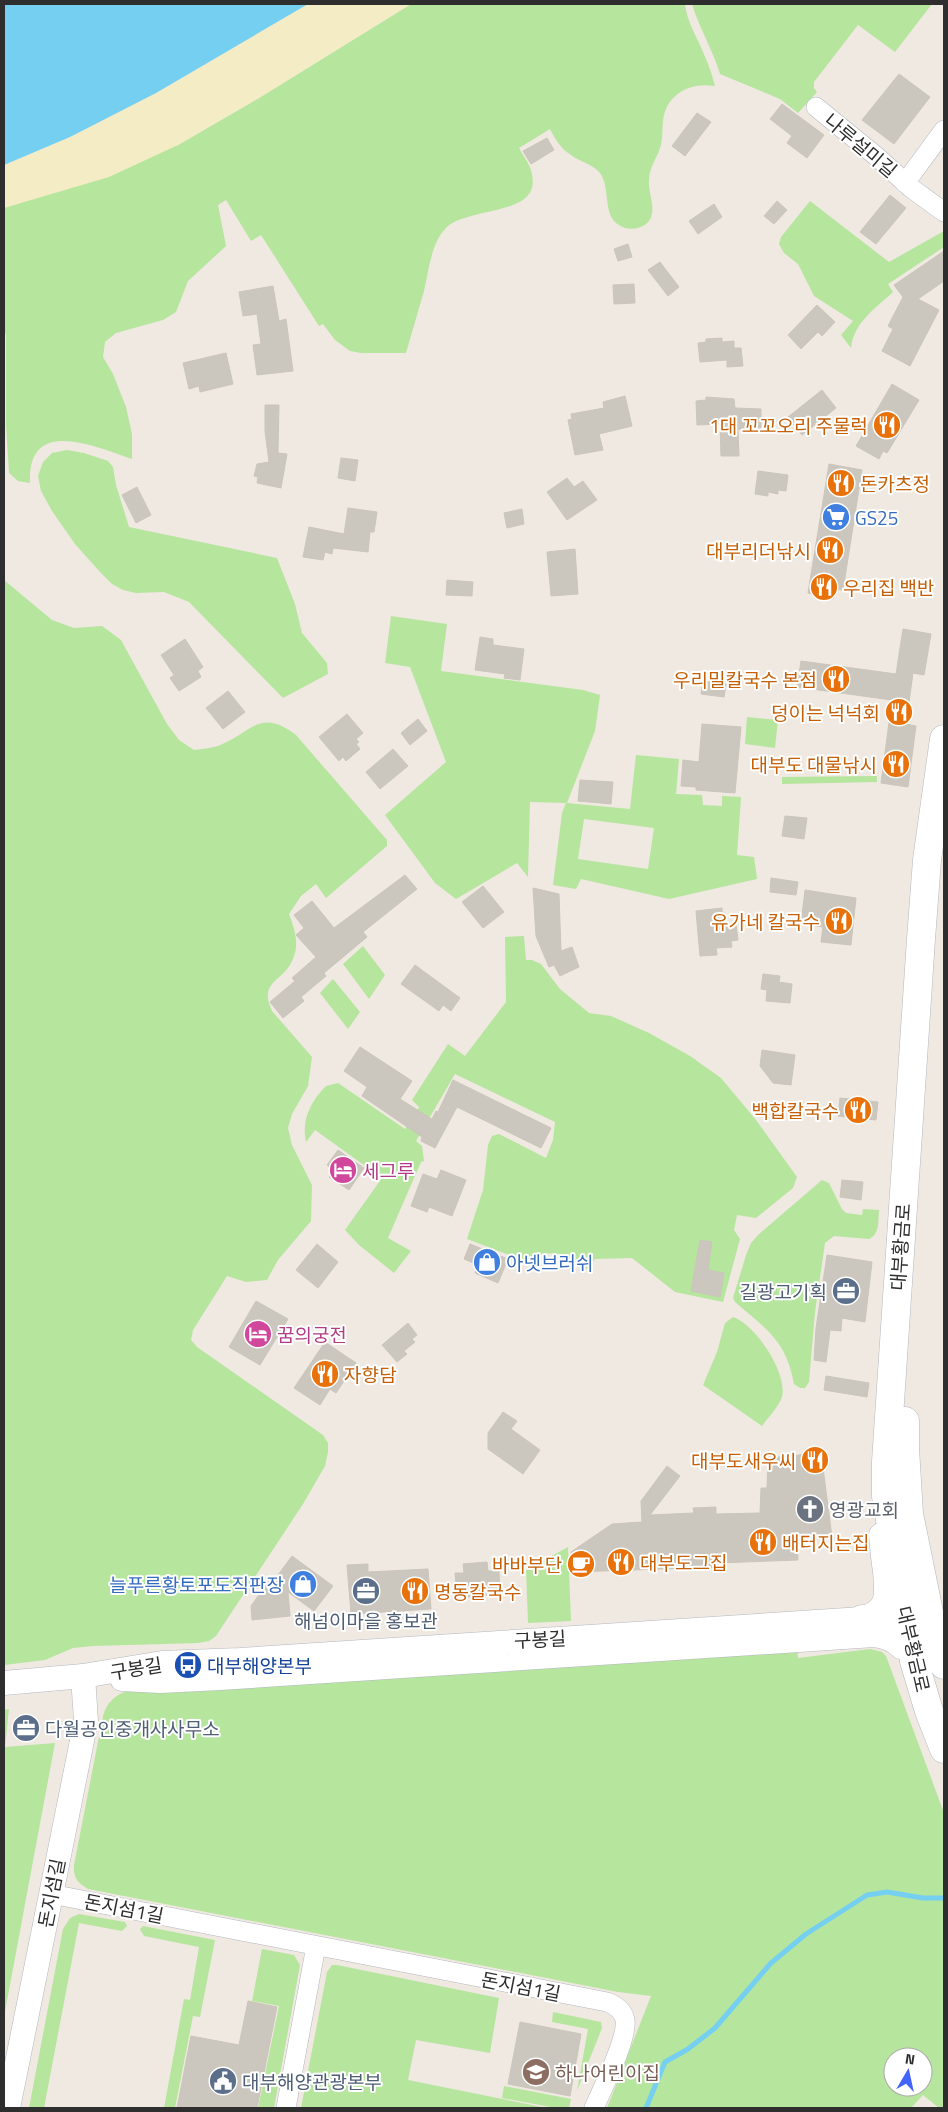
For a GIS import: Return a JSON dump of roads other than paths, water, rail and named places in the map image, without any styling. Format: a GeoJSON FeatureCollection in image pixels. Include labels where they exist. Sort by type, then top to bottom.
{"type":"FeatureCollection","features":[{"type":"Feature","properties":{"kind":"main road","name":"대부황금로"},"geometry":{"type":"LineString","coordinates":[[944,740],[927,864],[921,939],[887,1446],[886,1496],[905,1635],[929,1711],[944,1749]]}},
{"type":"Feature","properties":{"kind":"main road","name":"대부황금로"},"geometry":{"type":"LineString","coordinates":[[944,859],[906,1405],[905,1448],[909,1514],[931,1622],[944,1665]]}},
{"type":"Feature","properties":{"kind":"main road"},"geometry":{"type":"LineString","coordinates":[[905,1635],[920,1600],[921,1573]]}},
{"type":"Feature","properties":{"kind":"main road"},"geometry":{"type":"LineString","coordinates":[[859,1627],[905,1635],[929,1668],[944,1704]]}},
{"type":"Feature","properties":{"kind":"street","name":"나루설미길"},"geometry":{"type":"LineString","coordinates":[[816,107],[905,182],[944,212]]}},
{"type":"Feature","properties":{"kind":"street","name":"나루설미길"},"geometry":{"type":"LineString","coordinates":[[905,182],[944,130]]}},
{"type":"Feature","properties":{"kind":"street","name":"구봉길"},"geometry":{"type":"LineString","coordinates":[[859,1627],[881,1608],[886,1600],[887,1591],[881,1527],[886,1496]]}},
{"type":"Feature","properties":{"kind":"street","name":"구봉길"},"geometry":{"type":"LineString","coordinates":[[4,1683],[83,1676],[170,1681],[859,1627],[895,1641],[905,1635]]}},
{"type":"Feature","properties":{"kind":"street","name":"돈지섬길"},"geometry":{"type":"LineString","coordinates":[[8,2108],[86,1721],[83,1676]]}},
{"type":"Feature","properties":{"kind":"street","name":"돈지섬1길"},"geometry":{"type":"LineString","coordinates":[[51,1894],[615,2005],[625,2019],[625,2028],[622,2041],[594,2108]]}},
{"type":"Feature","properties":{"kind":"street"},"geometry":{"type":"LineString","coordinates":[[286,2108],[316,1946]]}},
{"type":"Feature","properties":{"kind":"water"},"geometry":{"type":"Polygon","coordinates":[[[4,4],[308,4],[156,93],[70,137],[4,165],[4,4]]]}},
{"type":"Feature","properties":{"kind":"waterway"},"geometry":{"type":"LineString","coordinates":[[646,2108],[665,2062],[688,2049],[715,2028],[771,1963],[806,1934],[867,1895],[887,1892],[923,1898],[944,1898]]}},
{"type":"Feature","properties":{"kind":"place","name":"1대 꼬꼬오리 주물럭"},"geometry":{"type":"Point","coordinates":[887,425]}},
{"type":"Feature","properties":{"kind":"place","name":"돈카츠정"},"geometry":{"type":"Point","coordinates":[841,483]}},
{"type":"Feature","properties":{"kind":"place","name":"GS25"},"geometry":{"type":"Point","coordinates":[836,517]}},
{"type":"Feature","properties":{"kind":"place","name":"대부리더낚시"},"geometry":{"type":"Point","coordinates":[830,550]}},
{"type":"Feature","properties":{"kind":"place","name":"우리집 백반"},"geometry":{"type":"Point","coordinates":[824,587]}},
{"type":"Feature","properties":{"kind":"place","name":"우리밀칼국수 본점"},"geometry":{"type":"Point","coordinates":[836,679]}},
{"type":"Feature","properties":{"kind":"place","name":"덩이는 넉넉회"},"geometry":{"type":"Point","coordinates":[899,712]}},
{"type":"Feature","properties":{"kind":"place","name":"대부도 대물낚시"},"geometry":{"type":"Point","coordinates":[896,764]}},
{"type":"Feature","properties":{"kind":"place","name":"유가네 칼국수"},"geometry":{"type":"Point","coordinates":[839,921]}},
{"type":"Feature","properties":{"kind":"place","name":"백합칼국수"},"geometry":{"type":"Point","coordinates":[858,1110]}},
{"type":"Feature","properties":{"kind":"place","name":"세그루"},"geometry":{"type":"Point","coordinates":[343,1170]}},
{"type":"Feature","properties":{"kind":"place","name":"아넷브러쉬"},"geometry":{"type":"Point","coordinates":[487,1262]}},
{"type":"Feature","properties":{"kind":"place","name":"길광고기획"},"geometry":{"type":"Point","coordinates":[846,1291]}},
{"type":"Feature","properties":{"kind":"place","name":"꿈의궁전"},"geometry":{"type":"Point","coordinates":[258,1334]}},
{"type":"Feature","properties":{"kind":"place","name":"자향담"},"geometry":{"type":"Point","coordinates":[325,1374]}},
{"type":"Feature","properties":{"kind":"place","name":"대부도새우씨"},"geometry":{"type":"Point","coordinates":[815,1460]}},
{"type":"Feature","properties":{"kind":"place","name":"영광교회"},"geometry":{"type":"Point","coordinates":[810,1509]}},
{"type":"Feature","properties":{"kind":"place","name":"배터지는집"},"geometry":{"type":"Point","coordinates":[763,1542]}},
{"type":"Feature","properties":{"kind":"place","name":"대부도그집"},"geometry":{"type":"Point","coordinates":[621,1562]}},
{"type":"Feature","properties":{"kind":"place","name":"바바부단"},"geometry":{"type":"Point","coordinates":[581,1564]}},
{"type":"Feature","properties":{"kind":"place","name":"늘푸른황토포도직판장"},"geometry":{"type":"Point","coordinates":[303,1584]}},
{"type":"Feature","properties":{"kind":"place","name":"해넘이마을 홍보관"},"geometry":{"type":"Point","coordinates":[366,1591]}},
{"type":"Feature","properties":{"kind":"place","name":"명동칼국수"},"geometry":{"type":"Point","coordinates":[415,1591]}},
{"type":"Feature","properties":{"kind":"place","name":"대부해양본부"},"geometry":{"type":"Point","coordinates":[188,1665]}},
{"type":"Feature","properties":{"kind":"place","name":"다월공인중개사사무소"},"geometry":{"type":"Point","coordinates":[26,1728]}},
{"type":"Feature","properties":{"kind":"place","name":"하나어린이집"},"geometry":{"type":"Point","coordinates":[536,2072]}},
{"type":"Feature","properties":{"kind":"place","name":"대부해양관광본부"},"geometry":{"type":"Point","coordinates":[223,2081]}}]}
